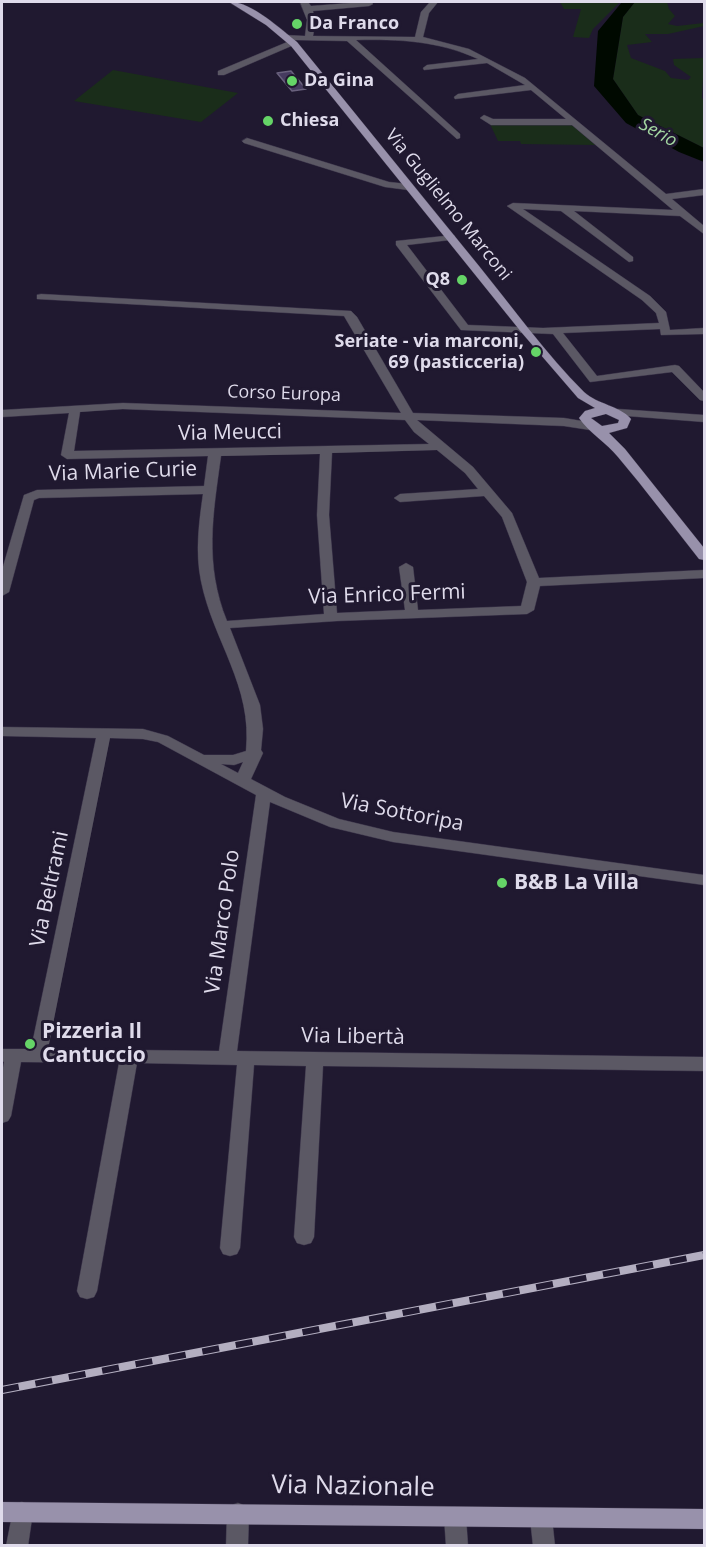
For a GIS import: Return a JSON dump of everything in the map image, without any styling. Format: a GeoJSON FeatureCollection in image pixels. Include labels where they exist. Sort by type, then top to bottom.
{"type":"FeatureCollection","features":[{"type":"Feature","properties":{"kind":"main road","name":"Via Guglielmo Marconi"},"geometry":{"type":"LineString","coordinates":[[233,2],[292,42],[526,331],[582,396],[606,410]]}},
{"type":"Feature","properties":{"kind":"main road","name":"Via Guglielmo Marconi"},"geometry":{"type":"LineString","coordinates":[[582,396],[590,420],[614,444],[705,556]]}},
{"type":"Feature","properties":{"kind":"main road","name":"Corso Europa"},"geometry":{"type":"LineString","coordinates":[[590,420],[606,410],[620,422]]}},
{"type":"Feature","properties":{"kind":"main road","name":"Corso Europa"},"geometry":{"type":"LineString","coordinates":[[590,420],[620,422]]}},
{"type":"Feature","properties":{"kind":"main road"},"geometry":{"type":"LineString","coordinates":[[614,444],[621,431],[620,422]]}},
{"type":"Feature","properties":{"kind":"main road","name":"Via Nazionale"},"geometry":{"type":"LineString","coordinates":[[12,1512],[705,1519]]}},
{"type":"Feature","properties":{"kind":"street"},"geometry":{"type":"LineString","coordinates":[[308,39],[312,27],[306,5],[369,4],[367,2]]}},
{"type":"Feature","properties":{"kind":"street"},"geometry":{"type":"LineString","coordinates":[[418,39],[425,12],[434,2]]}},
{"type":"Feature","properties":{"kind":"street"},"geometry":{"type":"LineString","coordinates":[[221,74],[292,42],[308,39],[418,39],[458,48],[488,60],[533,87],[705,231]]}},
{"type":"Feature","properties":{"kind":"street"},"geometry":{"type":"LineString","coordinates":[[292,42],[319,39]]}},
{"type":"Feature","properties":{"kind":"street"},"geometry":{"type":"LineString","coordinates":[[350,39],[457,136]]}},
{"type":"Feature","properties":{"kind":"street"},"geometry":{"type":"LineString","coordinates":[[427,68],[488,60]]}},
{"type":"Feature","properties":{"kind":"street"},"geometry":{"type":"LineString","coordinates":[[458,97],[533,87]]}},
{"type":"Feature","properties":{"kind":"street"},"geometry":{"type":"LineString","coordinates":[[484,118],[491,122],[575,122]]}},
{"type":"Feature","properties":{"kind":"street"},"geometry":{"type":"LineString","coordinates":[[247,141],[388,185],[408,187]]}},
{"type":"Feature","properties":{"kind":"street"},"geometry":{"type":"LineString","coordinates":[[667,197],[705,192]]}},
{"type":"Feature","properties":{"kind":"street"},"geometry":{"type":"LineString","coordinates":[[684,213],[512,206],[646,298],[661,312],[665,333],[705,331]]}},
{"type":"Feature","properties":{"kind":"street"},"geometry":{"type":"LineString","coordinates":[[563,208],[629,259]]}},
{"type":"Feature","properties":{"kind":"street"},"geometry":{"type":"LineString","coordinates":[[450,237],[400,243],[465,328],[526,331],[665,326]]}},
{"type":"Feature","properties":{"kind":"street"},"geometry":{"type":"LineString","coordinates":[[41,297],[347,313],[352,317],[418,429],[469,470],[508,516],[534,582],[705,574]]}},
{"type":"Feature","properties":{"kind":"street"},"geometry":{"type":"LineString","coordinates":[[558,334],[594,380],[675,368],[705,398]]}},
{"type":"Feature","properties":{"kind":"street","name":"Corso Europa"},"geometry":{"type":"LineString","coordinates":[[2,413],[123,406],[564,422],[590,420]]}},
{"type":"Feature","properties":{"kind":"street","name":"Via Meucci"},"geometry":{"type":"LineString","coordinates":[[75,409],[67,454],[326,451],[440,446]]}},
{"type":"Feature","properties":{"kind":"street","name":"Corso Europa"},"geometry":{"type":"LineString","coordinates":[[620,422],[705,420]]}},
{"type":"Feature","properties":{"kind":"street"},"geometry":{"type":"LineString","coordinates":[[326,451],[323,515],[331,618]]}},
{"type":"Feature","properties":{"kind":"street"},"geometry":{"type":"LineString","coordinates":[[215,452],[205,539],[206,580],[221,625],[255,709],[258,737],[256,753],[243,780]]}},
{"type":"Feature","properties":{"kind":"street","name":"Via Marie Curie"},"geometry":{"type":"LineString","coordinates":[[2,592],[28,498],[37,494],[186,492],[210,489]]}},
{"type":"Feature","properties":{"kind":"street"},"geometry":{"type":"LineString","coordinates":[[400,498],[488,492]]}},
{"type":"Feature","properties":{"kind":"street"},"geometry":{"type":"LineString","coordinates":[[406,567],[412,615]]}},
{"type":"Feature","properties":{"kind":"street","name":"Via Enrico Fermi"},"geometry":{"type":"LineString","coordinates":[[221,625],[527,610],[534,582]]}},
{"type":"Feature","properties":{"kind":"street","name":"Via Sottoripa"},"geometry":{"type":"LineString","coordinates":[[2,731],[104,732],[163,739],[264,793],[335,823],[393,837],[705,880]]}},
{"type":"Feature","properties":{"kind":"street","name":"Via Beltrami"},"geometry":{"type":"LineString","coordinates":[[38,1055],[104,732]]}},
{"type":"Feature","properties":{"kind":"street"},"geometry":{"type":"LineString","coordinates":[[196,756],[234,760],[256,753]]}},
{"type":"Feature","properties":{"kind":"street","name":"Via Marco Polo"},"geometry":{"type":"LineString","coordinates":[[227,1058],[264,793]]}},
{"type":"Feature","properties":{"kind":"street"},"geometry":{"type":"LineString","coordinates":[[2,1116],[8,1055]]}},
{"type":"Feature","properties":{"kind":"street","name":"Via Libertà"},"geometry":{"type":"LineString","coordinates":[[8,1055],[705,1064]]}},
{"type":"Feature","properties":{"kind":"street"},"geometry":{"type":"LineString","coordinates":[[87,1291],[129,1056]]}},
{"type":"Feature","properties":{"kind":"street"},"geometry":{"type":"LineString","coordinates":[[230,1248],[246,1058]]}},
{"type":"Feature","properties":{"kind":"street"},"geometry":{"type":"LineString","coordinates":[[304,1237],[315,1059]]}},
{"type":"Feature","properties":{"kind":"street"},"geometry":{"type":"LineString","coordinates":[[12,1512],[17,1545]]}},
{"type":"Feature","properties":{"kind":"street"},"geometry":{"type":"LineString","coordinates":[[237,1545],[238,1514]]}},
{"type":"Feature","properties":{"kind":"street"},"geometry":{"type":"LineString","coordinates":[[455,1517],[457,1545]]}},
{"type":"Feature","properties":{"kind":"street"},"geometry":{"type":"LineString","coordinates":[[541,1518],[544,1545]]}},
{"type":"Feature","properties":{"kind":"green space"},"geometry":{"type":"Polygon","coordinates":[[[560,2],[620,2],[593,29],[589,38],[573,37],[581,9],[564,9],[560,2]]]}},
{"type":"Feature","properties":{"kind":"green space"},"geometry":{"type":"Polygon","coordinates":[[[635,2],[667,2],[675,16],[668,24],[677,26],[704,23],[704,26],[668,34],[645,34],[652,42],[627,45],[631,58],[665,71],[671,78],[688,80],[691,77],[674,65],[673,59],[704,58],[702,98],[704,100],[704,148],[638,115],[613,79],[623,17],[635,2]]]}},
{"type":"Feature","properties":{"kind":"green space"},"geometry":{"type":"Polygon","coordinates":[[[113,70],[238,93],[201,122],[74,101],[113,70]]]}},
{"type":"Feature","properties":{"kind":"green space"},"geometry":{"type":"Polygon","coordinates":[[[490,124],[575,125],[596,145],[521,144],[520,141],[498,141],[490,124]]]}},
{"type":"Feature","properties":{"kind":"water","name":"Serio"},"geometry":{"type":"Polygon","coordinates":[[[622,2],[635,2],[623,17],[613,79],[638,115],[704,148],[704,162],[679,152],[626,123],[594,86],[598,31],[622,2]]]}},
{"type":"Feature","properties":{"kind":"building","name":"Da Gina"},"geometry":{"type":"Polygon","coordinates":[[[291,71],[306,89],[292,91],[277,73],[291,71]]]}},
{"type":"Feature","properties":{"kind":"railway"},"geometry":{"type":"LineString","coordinates":[[2,1390],[704,1255]]}},
{"type":"Feature","properties":{"kind":"place","name":"Da Franco"},"geometry":{"type":"Point","coordinates":[297,24]}},
{"type":"Feature","properties":{"kind":"place","name":"Da Gina"},"geometry":{"type":"Point","coordinates":[292,81]}},
{"type":"Feature","properties":{"kind":"place","name":"Chiesa"},"geometry":{"type":"Point","coordinates":[268,121]}},
{"type":"Feature","properties":{"kind":"place","name":"Q8"},"geometry":{"type":"Point","coordinates":[462,280]}},
{"type":"Feature","properties":{"kind":"place","name":"Seriate - via marconi, 69 (pasticceria)"},"geometry":{"type":"Point","coordinates":[536,352]}},
{"type":"Feature","properties":{"kind":"place","name":"B&B La Villa"},"geometry":{"type":"Point","coordinates":[502,883]}},
{"type":"Feature","properties":{"kind":"place","name":"Pizzeria Il Cantuccio"},"geometry":{"type":"Point","coordinates":[30,1044]}}]}
